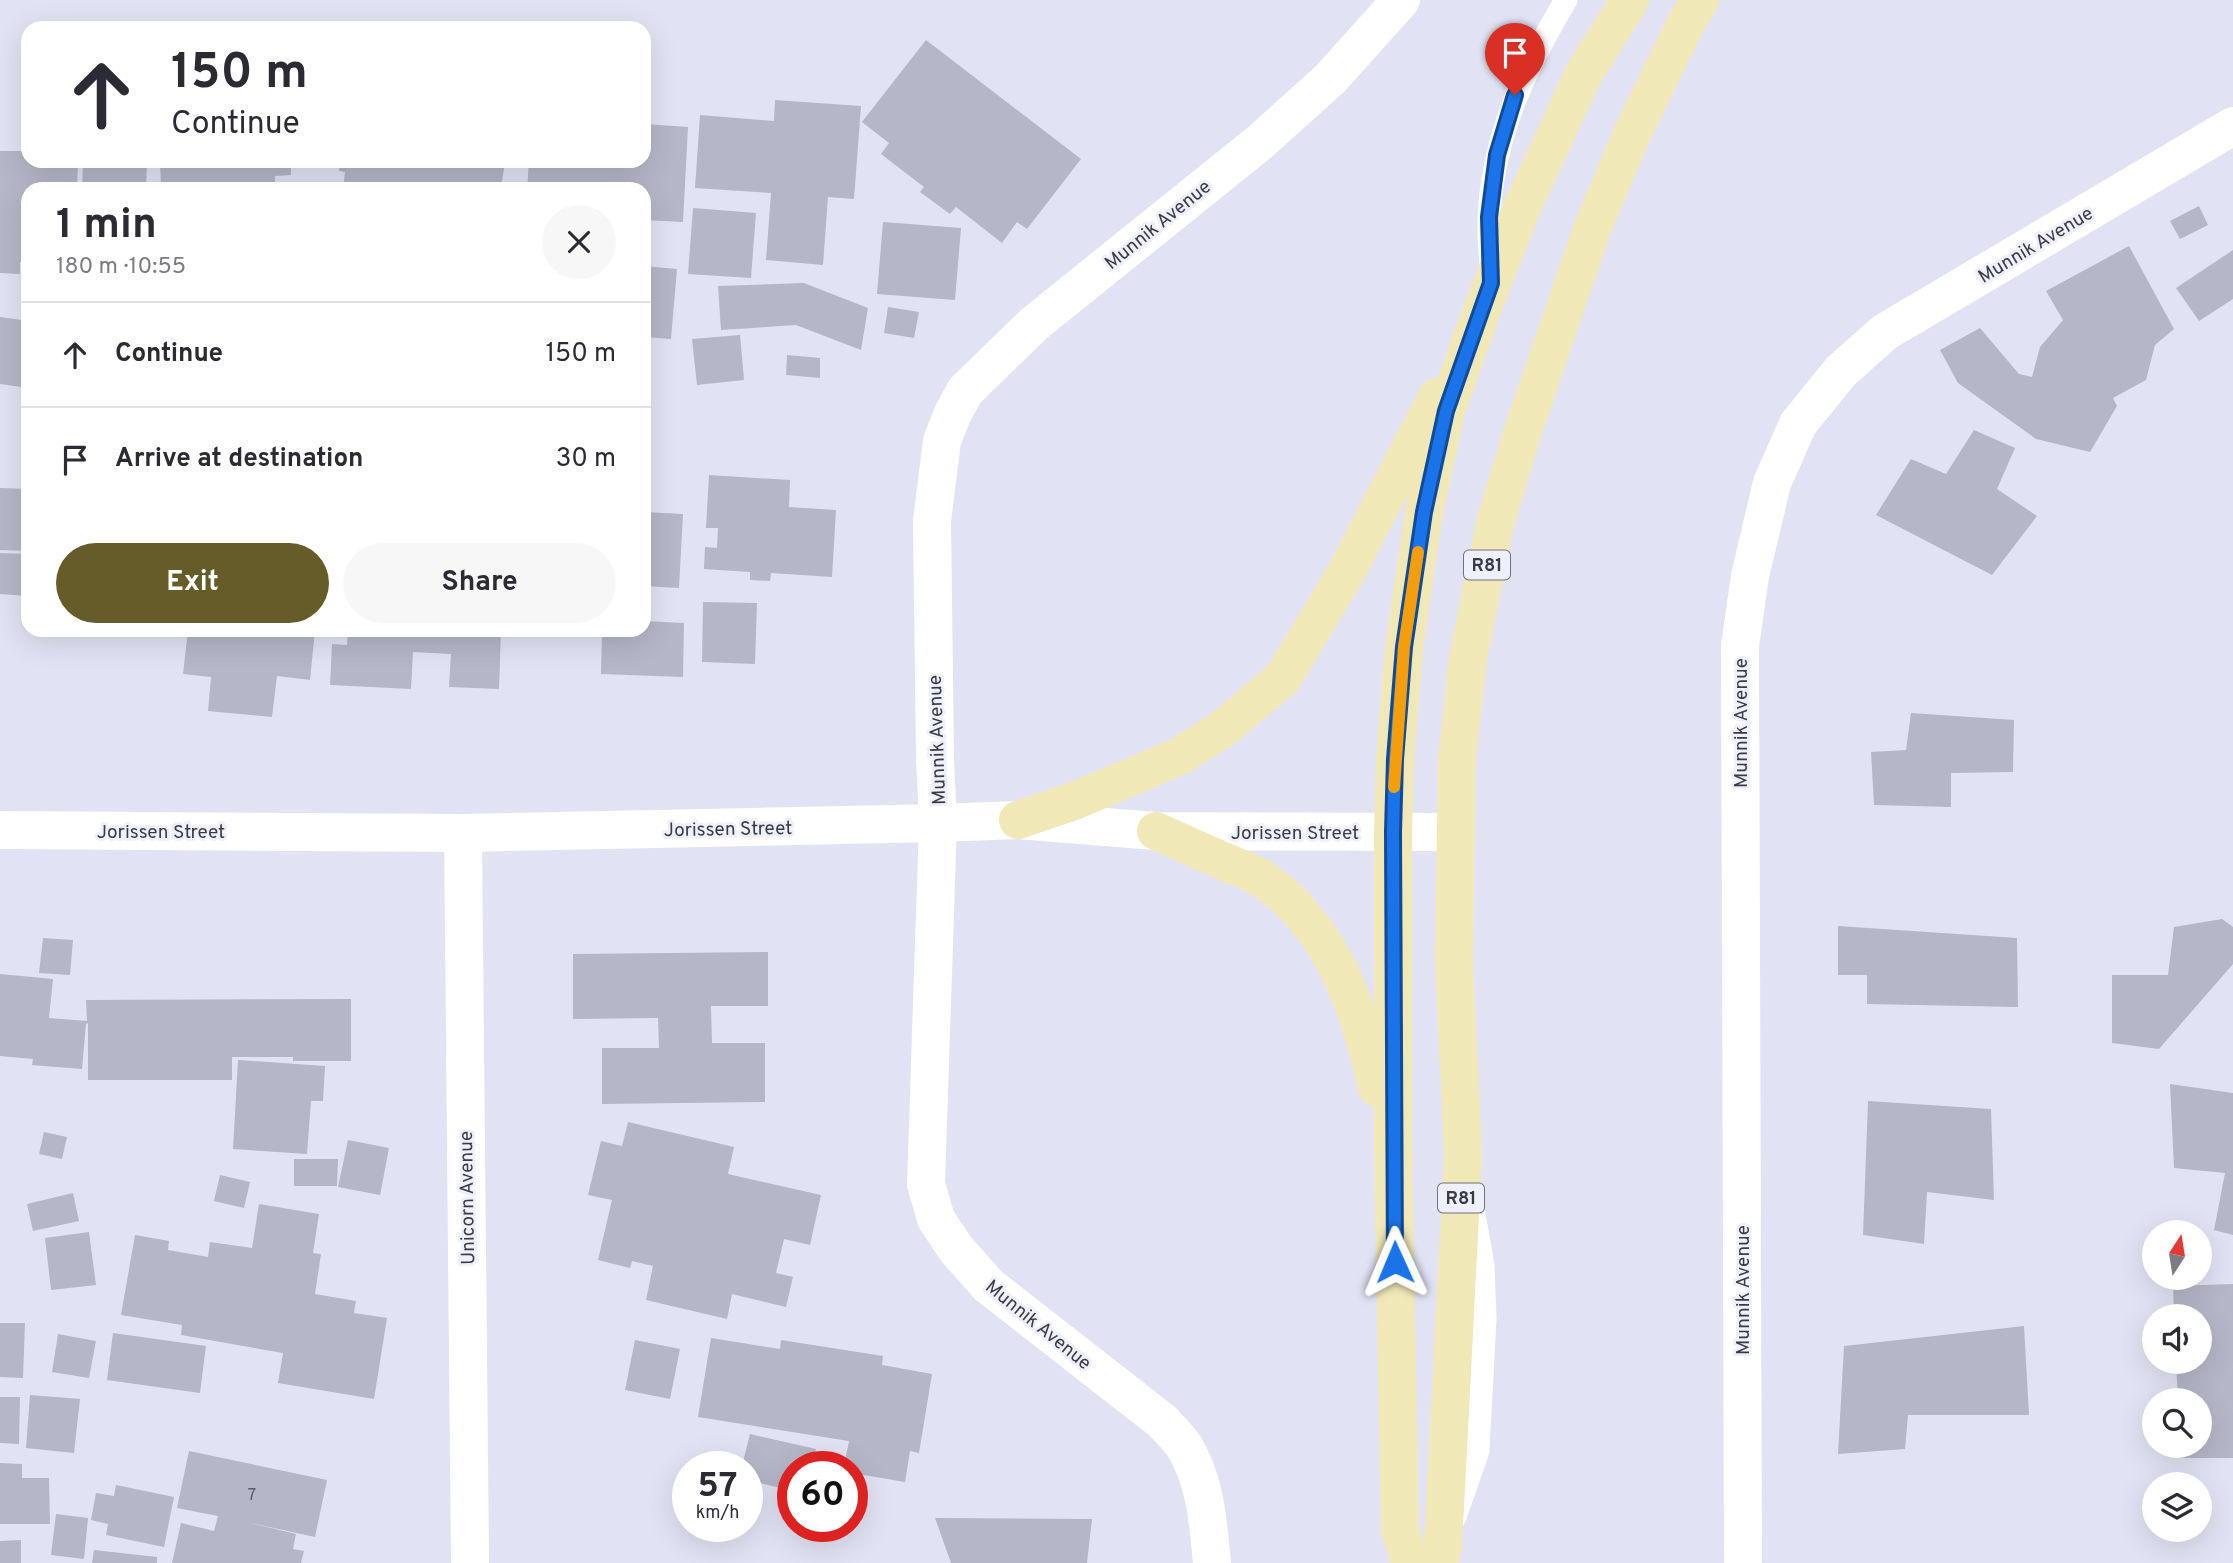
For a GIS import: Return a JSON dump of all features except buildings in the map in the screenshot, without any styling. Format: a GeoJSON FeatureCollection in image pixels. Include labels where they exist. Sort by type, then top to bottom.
{"type":"FeatureCollection","features":[{"type":"Feature","properties":{"kind":"main road","name":"R81"},"geometry":{"type":"LineString","coordinates":[[1431,1557],[1400,1530],[1393,1155],[1393,832],[1395,759],[1404,647],[1424,512],[1446,411],[1520,212],[1584,74],[1630,0]]}},
{"type":"Feature","properties":{"kind":"main road","name":"R81"},"geometry":{"type":"LineString","coordinates":[[1431,1557],[1463,1155],[1454,960],[1457,760],[1468,658],[1495,523],[1523,431],[1592,229],[1632,134],[1700,0]]}},
{"type":"Feature","properties":{"kind":"main road"},"geometry":{"type":"LineString","coordinates":[[1018,820],[1074,801],[1178,757],[1224,728],[1283,678],[1346,573],[1486,299]]}},
{"type":"Feature","properties":{"kind":"main road"},"geometry":{"type":"LineString","coordinates":[[1156,831],[1262,879],[1296,907],[1321,937],[1348,989],[1366,1038],[1393,1155]]}},
{"type":"Feature","properties":{"kind":"street","name":"Munnik Avenue"},"geometry":{"type":"LineString","coordinates":[[1212,1563],[1207,1507],[1201,1483],[1183,1444],[1162,1421],[989,1286],[956,1249],[936,1219],[926,1184],[938,824],[932,520],[937,465],[942,441],[965,391],[1034,324],[1260,142],[1330,79],[1401,0]]}},
{"type":"Feature","properties":{"kind":"street","name":"Munnik Avenue"},"geometry":{"type":"LineString","coordinates":[[1742,1563],[1740,646],[1750,576],[1772,483],[1798,424],[1841,371],[1885,332],[2233,126]]}},
{"type":"Feature","properties":{"kind":"street","name":"Jorissen Street"},"geometry":{"type":"LineString","coordinates":[[0,830],[463,833],[938,824],[1018,820],[1156,831],[1456,832]]}},
{"type":"Feature","properties":{"kind":"street","name":"Unicorn Avenue"},"geometry":{"type":"LineString","coordinates":[[463,833],[470,1563]]}},
{"type":"Feature","properties":{"kind":"lane"},"geometry":{"type":"LineString","coordinates":[[1486,299],[1489,217],[1497,155],[1515,95],[1535,52],[1566,0]]}},
{"type":"Feature","properties":{"kind":"slow traffic"},"geometry":{"type":"LineString","coordinates":[[1394,787],[1404,647],[1418,552]]}},
{"type":"Feature","properties":{"kind":"route"},"geometry":{"type":"LineString","coordinates":[[1395,1262],[1393,832],[1395,759],[1404,647],[1424,512],[1446,411],[1491,283],[1489,217],[1497,155],[1515,95]]}}]}
